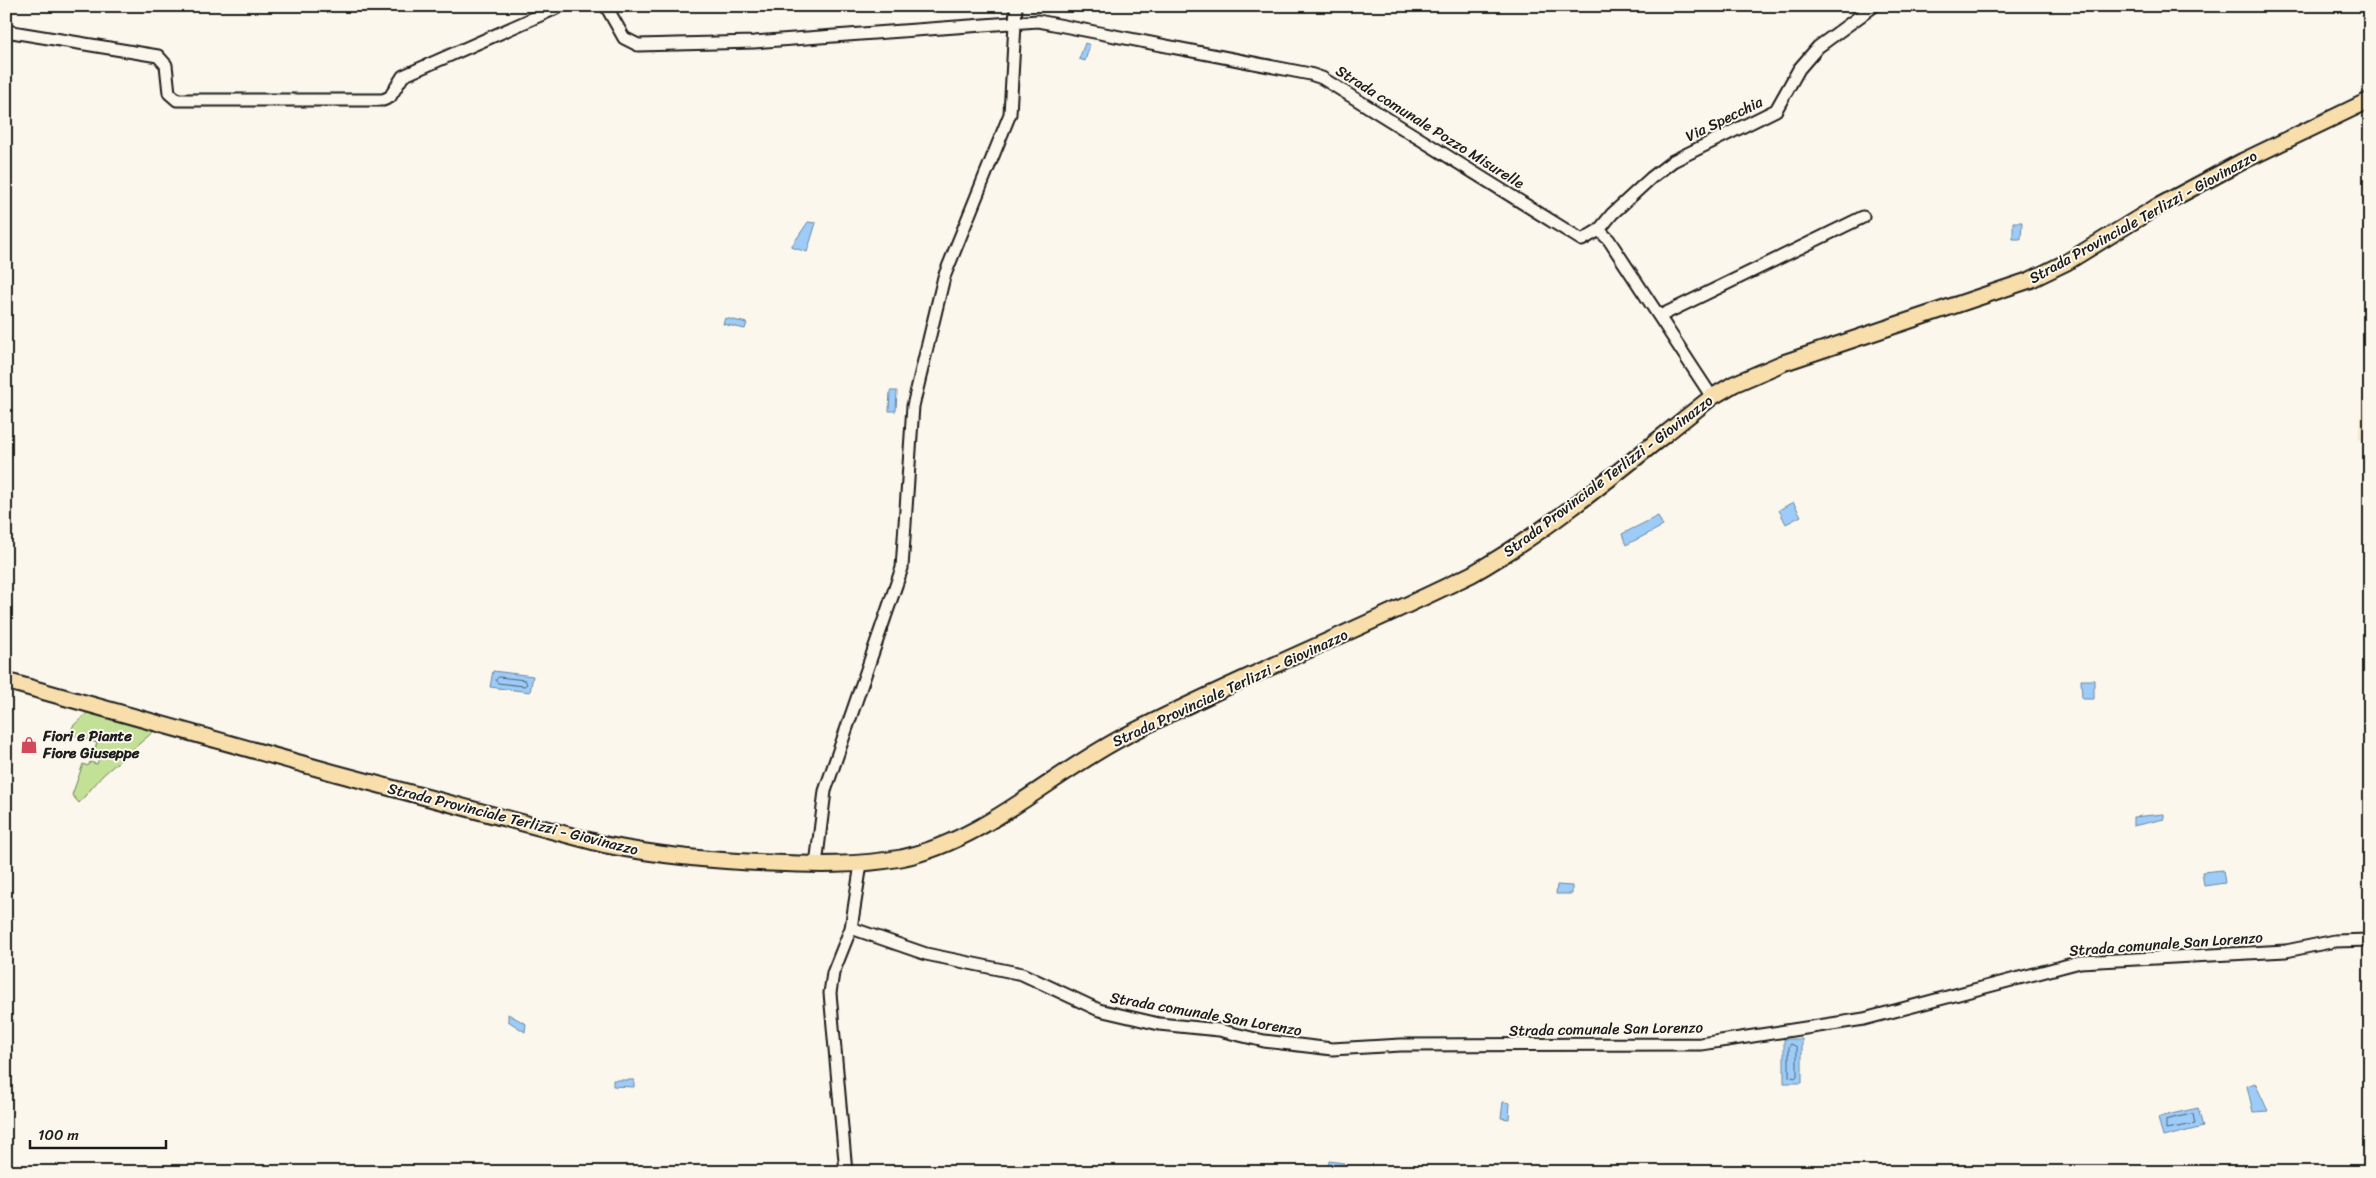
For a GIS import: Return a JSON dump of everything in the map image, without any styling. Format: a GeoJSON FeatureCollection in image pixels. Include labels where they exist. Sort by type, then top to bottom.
{"type":"FeatureCollection","features":[{"type":"Feature","properties":{"kind":"main road","name":"Strada Provinciale Terlizzi - Giovinazzo"},"geometry":{"type":"LineString","coordinates":[[6,682],[335,774],[606,845],[649,854],[699,860],[816,865],[861,864],[902,857],[937,847],[980,826],[1127,735],[1472,574],[1504,555],[1583,498],[1712,397],[1734,384],[1783,363],[2030,280],[2067,262],[2155,208],[2243,161],[2370,100]]}},
{"type":"Feature","properties":{"kind":"street"},"geometry":{"type":"LineString","coordinates":[[6,31],[158,56],[166,65],[169,93],[177,100],[382,100],[390,97],[403,76],[561,6]]}},
{"type":"Feature","properties":{"kind":"street","name":"Strada comunale Pozzo Misurelle"},"geometry":{"type":"LineString","coordinates":[[606,6],[625,40],[640,45],[754,42],[1015,24],[1024,21],[1051,22],[1322,78],[1582,240],[1599,230]]}},
{"type":"Feature","properties":{"kind":"street"},"geometry":{"type":"LineString","coordinates":[[816,865],[825,791],[902,568],[913,406],[944,276],[1010,114],[1016,6]]}},
{"type":"Feature","properties":{"kind":"street","name":"Via Specchia"},"geometry":{"type":"LineString","coordinates":[[1599,230],[1612,214],[1651,178],[1673,161],[1776,110],[1799,69],[1818,47],[1874,6]]}},
{"type":"Feature","properties":{"kind":"street"},"geometry":{"type":"LineString","coordinates":[[1660,316],[1863,217]]}},
{"type":"Feature","properties":{"kind":"street"},"geometry":{"type":"LineString","coordinates":[[1599,230],[1609,240],[1712,397]]}},
{"type":"Feature","properties":{"kind":"street"},"geometry":{"type":"LineString","coordinates":[[846,1172],[830,993],[833,973],[851,928],[861,864]]}},
{"type":"Feature","properties":{"kind":"street","name":"Strada comunale San Lorenzo"},"geometry":{"type":"LineString","coordinates":[[851,928],[926,954],[1022,974],[1099,1010],[1160,1024],[1219,1030],[1264,1041],[1332,1049],[1401,1045],[1701,1044],[1864,1019],[2080,962],[2286,950],[2335,941],[2370,940]]}},
{"type":"Feature","properties":{"kind":"shaded area"},"geometry":{"type":"Polygon","coordinates":[[[2370,348],[2370,442],[2358,439],[2370,348]]]}},
{"type":"Feature","properties":{"kind":"green space"},"geometry":{"type":"Polygon","coordinates":[[[89,711],[154,731],[103,775],[79,803],[72,795],[83,764],[88,766],[90,762],[97,764],[100,754],[94,752],[97,743],[70,734],[73,726],[89,711]]]}},
{"type":"Feature","properties":{"kind":"water"},"geometry":{"type":"Polygon","coordinates":[[[1085,43],[1090,45],[1085,61],[1079,59],[1085,43]]]}},
{"type":"Feature","properties":{"kind":"water"},"geometry":{"type":"Polygon","coordinates":[[[808,222],[816,223],[807,252],[791,247],[808,222]]]}},
{"type":"Feature","properties":{"kind":"water"},"geometry":{"type":"Polygon","coordinates":[[[2013,222],[2022,222],[2021,239],[2013,239],[2013,222]]]}},
{"type":"Feature","properties":{"kind":"water"},"geometry":{"type":"Polygon","coordinates":[[[725,318],[747,323],[745,329],[723,324],[725,318]]]}},
{"type":"Feature","properties":{"kind":"water"},"geometry":{"type":"Polygon","coordinates":[[[890,391],[897,391],[896,411],[889,411],[890,391]]]}},
{"type":"Feature","properties":{"kind":"water"},"geometry":{"type":"Polygon","coordinates":[[[1793,502],[1801,516],[1786,524],[1779,510],[1793,502]]]}},
{"type":"Feature","properties":{"kind":"water"},"geometry":{"type":"Polygon","coordinates":[[[1658,516],[1663,526],[1626,545],[1622,534],[1658,516]]]}},
{"type":"Feature","properties":{"kind":"water"},"geometry":{"type":"Polygon","coordinates":[[[493,671],[533,676],[530,692],[490,687],[493,671]]]}},
{"type":"Feature","properties":{"kind":"water"},"geometry":{"type":"Polygon","coordinates":[[[2081,680],[2094,680],[2094,699],[2082,699],[2081,680]]]}},
{"type":"Feature","properties":{"kind":"water"},"geometry":{"type":"Polygon","coordinates":[[[2164,814],[2164,819],[2133,826],[2133,817],[2164,814]]]}},
{"type":"Feature","properties":{"kind":"water"},"geometry":{"type":"Polygon","coordinates":[[[2223,870],[2225,883],[2204,886],[2202,872],[2223,870]]]}},
{"type":"Feature","properties":{"kind":"water"},"geometry":{"type":"Polygon","coordinates":[[[1557,885],[1572,886],[1572,894],[1556,894],[1557,885]]]}},
{"type":"Feature","properties":{"kind":"water"},"geometry":{"type":"Polygon","coordinates":[[[508,1014],[526,1024],[525,1032],[508,1021],[508,1014]]]}},
{"type":"Feature","properties":{"kind":"water"},"geometry":{"type":"Polygon","coordinates":[[[1784,1039],[1802,1039],[1802,1083],[1784,1083],[1784,1039]]]}},
{"type":"Feature","properties":{"kind":"water"},"geometry":{"type":"Polygon","coordinates":[[[613,1080],[634,1080],[634,1087],[613,1086],[613,1080]]]}},
{"type":"Feature","properties":{"kind":"water"},"geometry":{"type":"Polygon","coordinates":[[[2255,1083],[2268,1111],[2253,1112],[2247,1086],[2255,1083]]]}},
{"type":"Feature","properties":{"kind":"water"},"geometry":{"type":"Polygon","coordinates":[[[1503,1102],[1510,1103],[1509,1119],[1501,1118],[1503,1102]]]}},
{"type":"Feature","properties":{"kind":"water"},"geometry":{"type":"Polygon","coordinates":[[[2198,1108],[2203,1127],[2163,1137],[2158,1117],[2198,1108]]]}},
{"type":"Feature","properties":{"kind":"water"},"geometry":{"type":"Polygon","coordinates":[[[1329,1161],[1344,1163],[1344,1170],[1328,1168],[1329,1161]]]}},
{"type":"Feature","properties":{"kind":"place","name":"Fiori e Piante Fiore Giuseppe"},"geometry":{"type":"Point","coordinates":[29,745]}}]}
